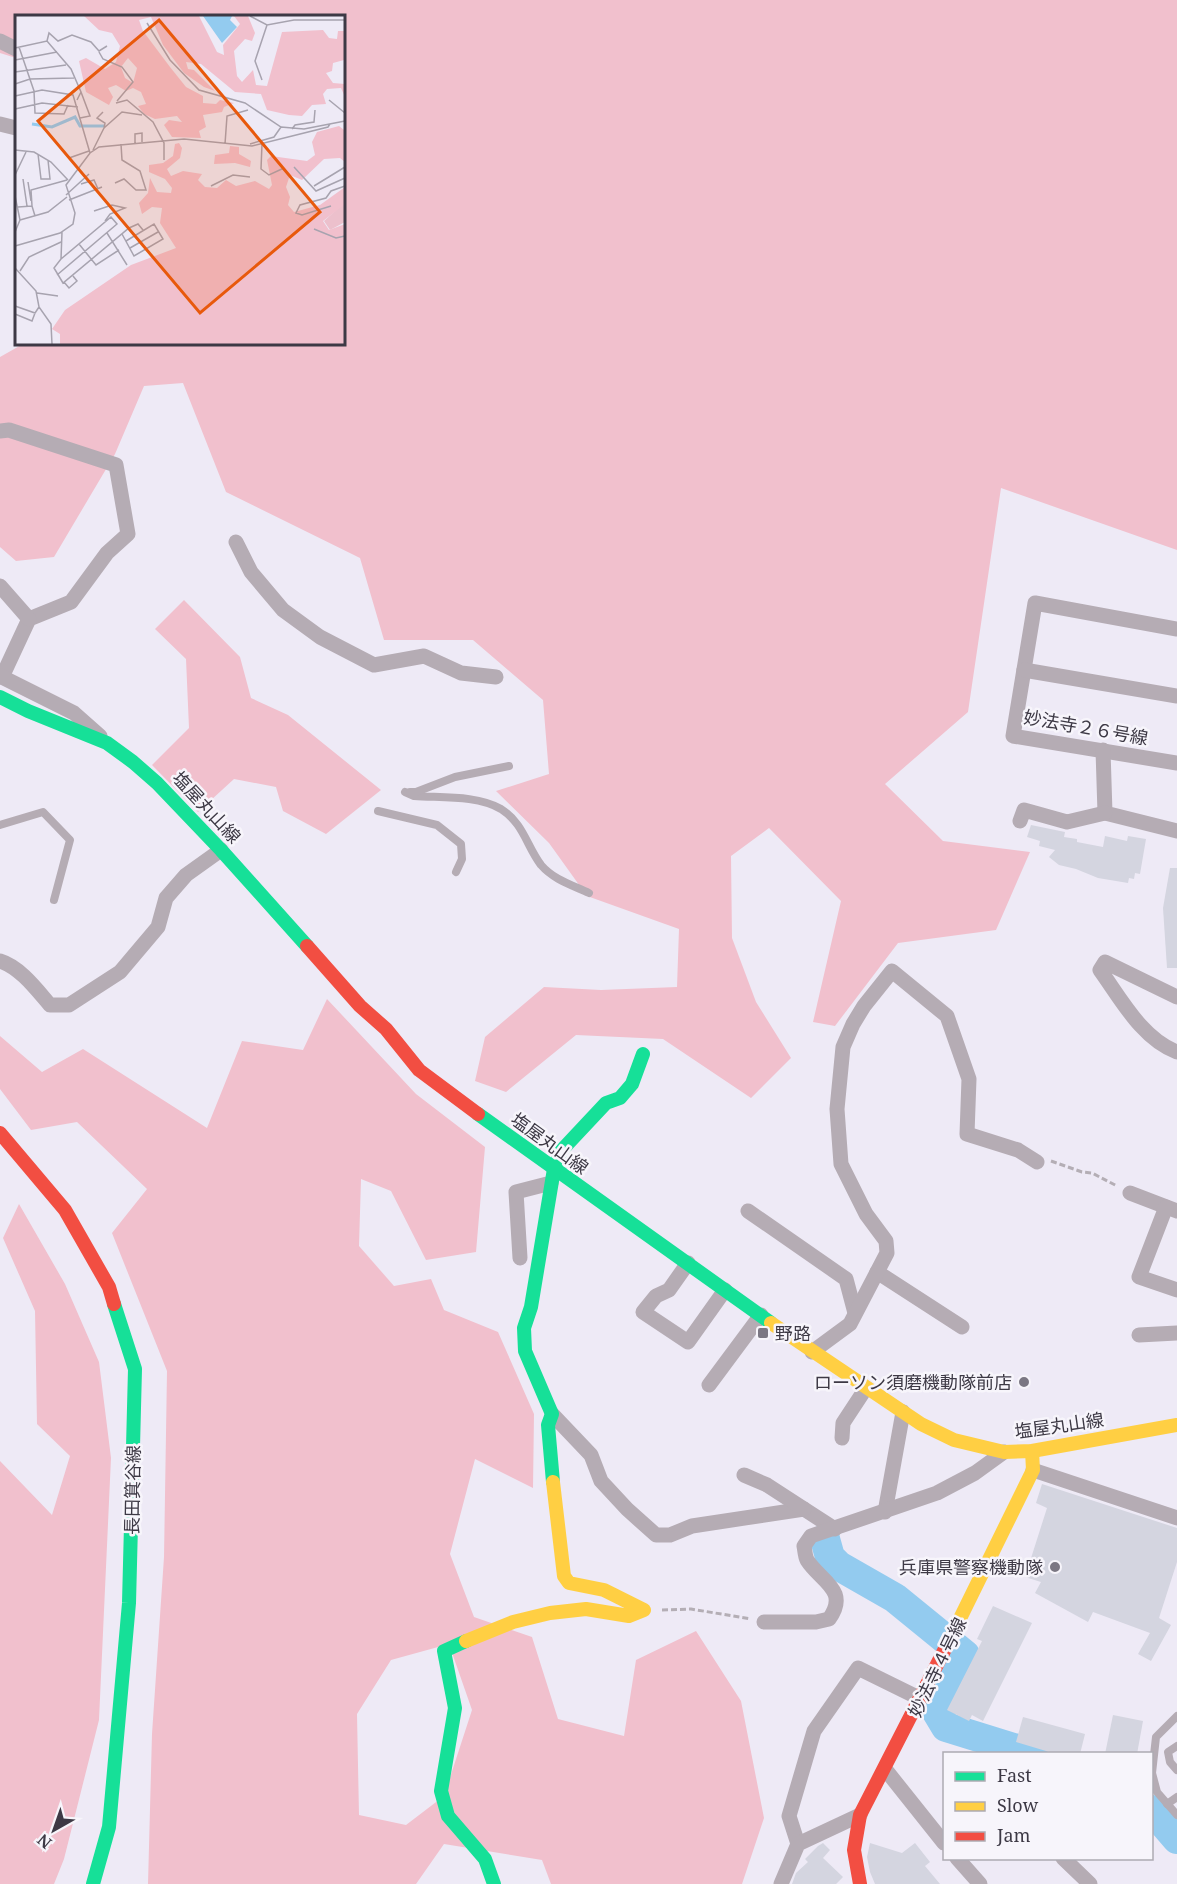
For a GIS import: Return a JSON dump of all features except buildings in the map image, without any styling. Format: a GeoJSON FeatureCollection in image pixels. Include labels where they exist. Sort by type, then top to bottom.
{"type":"FeatureCollection","features":[{"type":"Feature","properties":{"kind":"street"},"geometry":{"type":"LineString","coordinates":[[0,41],[15,48]]}},
{"type":"Feature","properties":{"kind":"street"},"geometry":{"type":"LineString","coordinates":[[0,124],[15,128]]}},
{"type":"Feature","properties":{"kind":"street"},"geometry":{"type":"LineString","coordinates":[[0,431],[9,430],[116,465],[128,534],[107,553],[71,602],[29,619],[1,677]]}},
{"type":"Feature","properties":{"kind":"street"},"geometry":{"type":"LineString","coordinates":[[236,542],[251,572],[283,610],[320,638],[374,665],[424,656],[460,673],[496,677]]}},
{"type":"Feature","properties":{"kind":"street"},"geometry":{"type":"LineString","coordinates":[[0,586],[29,619]]}},
{"type":"Feature","properties":{"kind":"street","name":"妙法寺２６号線"},"geometry":{"type":"LineString","coordinates":[[1177,629],[1035,603],[1013,736],[1177,763]]}},
{"type":"Feature","properties":{"kind":"street"},"geometry":{"type":"LineString","coordinates":[[1024,670],[1177,696]]}},
{"type":"Feature","properties":{"kind":"street","name":"塩屋丸山線"},"geometry":{"type":"LineString","coordinates":[[1,677],[74,713],[157,783],[221,850],[360,1006],[386,1029],[419,1070],[552,1176],[688,1263],[812,1352],[921,1424],[954,1440],[1004,1452],[1032,1452],[1177,1425]]}},
{"type":"Feature","properties":{"kind":"street"},"geometry":{"type":"LineString","coordinates":[[0,698],[107,742]]}},
{"type":"Feature","properties":{"kind":"street"},"geometry":{"type":"LineString","coordinates":[[1103,750],[1105,813]]}},
{"type":"Feature","properties":{"kind":"street"},"geometry":{"type":"LineString","coordinates":[[1020,821],[1024,810],[1067,822],[1105,813],[1177,831]]}},
{"type":"Feature","properties":{"kind":"street"},"geometry":{"type":"LineString","coordinates":[[0,961],[6,963],[31,984],[50,1005],[69,1005],[120,972],[158,927],[166,898],[186,875],[221,850]]}},
{"type":"Feature","properties":{"kind":"street"},"geometry":{"type":"LineString","coordinates":[[1177,997],[1105,962],[1100,970],[1137,1021],[1163,1047],[1177,1052]]}},
{"type":"Feature","properties":{"kind":"street"},"geometry":{"type":"LineString","coordinates":[[812,1352],[850,1324],[887,1253],[886,1241],[866,1214],[842,1164],[837,1109],[843,1047],[864,1006],[892,971],[947,1016],[969,1079],[967,1134],[1018,1150],[1037,1162]]}},
{"type":"Feature","properties":{"kind":"street"},"geometry":{"type":"LineString","coordinates":[[643,1054],[632,1084],[620,1098],[606,1103],[561,1151],[552,1176],[531,1307],[524,1328],[525,1351],[552,1414],[591,1455],[601,1481],[656,1535],[670,1535],[692,1526],[804,1509]]}},
{"type":"Feature","properties":{"kind":"street","name":"長田箕谷線"},"geometry":{"type":"LineString","coordinates":[[0,1134],[65,1210],[110,1287],[135,1369],[129,1603],[109,1827],[93,1884]]}},
{"type":"Feature","properties":{"kind":"street"},"geometry":{"type":"LineString","coordinates":[[520,1258],[516,1192],[552,1176]]}},
{"type":"Feature","properties":{"kind":"street"},"geometry":{"type":"LineString","coordinates":[[1130,1193],[1171,1209],[1139,1276],[1177,1290]]}},
{"type":"Feature","properties":{"kind":"street"},"geometry":{"type":"LineString","coordinates":[[748,1211],[846,1279],[855,1313]]}},
{"type":"Feature","properties":{"kind":"street"},"geometry":{"type":"LineString","coordinates":[[688,1263],[669,1290],[656,1296],[643,1312],[688,1342],[725,1290]]}},
{"type":"Feature","properties":{"kind":"street"},"geometry":{"type":"LineString","coordinates":[[878,1272],[962,1327]]}},
{"type":"Feature","properties":{"kind":"street"},"geometry":{"type":"LineString","coordinates":[[709,1385],[761,1315]]}},
{"type":"Feature","properties":{"kind":"street"},"geometry":{"type":"LineString","coordinates":[[1139,1335],[1177,1333]]}},
{"type":"Feature","properties":{"kind":"street"},"geometry":{"type":"LineString","coordinates":[[842,1438],[843,1423],[866,1388]]}},
{"type":"Feature","properties":{"kind":"street"},"geometry":{"type":"LineString","coordinates":[[885,1512],[903,1412]]}},
{"type":"Feature","properties":{"kind":"street"},"geometry":{"type":"LineString","coordinates":[[494,1884],[485,1859],[448,1816],[441,1791],[455,1708],[444,1651],[479,1634],[535,1617],[589,1609],[624,1617],[635,1616],[644,1610],[604,1590],[569,1583],[564,1576],[548,1425],[552,1414]]}},
{"type":"Feature","properties":{"kind":"street"},"geometry":{"type":"LineString","coordinates":[[764,1622],[816,1622],[829,1619],[836,1610],[837,1597],[832,1587],[806,1559],[804,1546],[811,1536],[937,1493],[975,1473],[1004,1452]]}},
{"type":"Feature","properties":{"kind":"street","name":"妙法寺４号線"},"geometry":{"type":"LineString","coordinates":[[860,1884],[854,1863],[854,1846],[855,1830],[860,1815],[921,1700],[1033,1470],[1032,1452]]}},
{"type":"Feature","properties":{"kind":"street"},"geometry":{"type":"LineString","coordinates":[[1033,1470],[1177,1518]]}},
{"type":"Feature","properties":{"kind":"street"},"geometry":{"type":"LineString","coordinates":[[744,1475],[768,1485],[835,1529]]}},
{"type":"Feature","properties":{"kind":"street"},"geometry":{"type":"LineString","coordinates":[[781,1884],[798,1844],[789,1816],[814,1731],[858,1668],[921,1700]]}},
{"type":"Feature","properties":{"kind":"street"},"geometry":{"type":"LineString","coordinates":[[885,1768],[941,1833]]}},
{"type":"Feature","properties":{"kind":"street"},"geometry":{"type":"LineString","coordinates":[[798,1844],[860,1815]]}},
{"type":"Feature","properties":{"kind":"street"},"geometry":{"type":"LineString","coordinates":[[959,1860],[980,1884]]}},
{"type":"Feature","properties":{"kind":"street"},"geometry":{"type":"LineString","coordinates":[[1065,1860],[1090,1884]]}},
{"type":"Feature","properties":{"kind":"lane"},"geometry":{"type":"LineString","coordinates":[[509,766],[455,777],[416,792],[405,792],[414,796],[479,801],[500,808],[518,823],[541,864],[558,880],[589,892]]}},
{"type":"Feature","properties":{"kind":"lane"},"geometry":{"type":"LineString","coordinates":[[378,811],[437,825],[461,844],[462,859],[456,872]]}},
{"type":"Feature","properties":{"kind":"lane"},"geometry":{"type":"LineString","coordinates":[[0,825],[43,812],[70,840],[54,900]]}},
{"type":"Feature","properties":{"kind":"lane"},"geometry":{"type":"LineString","coordinates":[[1153,1758],[1156,1737],[1177,1716]]}},
{"type":"Feature","properties":{"kind":"lane"},"geometry":{"type":"LineString","coordinates":[[1177,1746],[1168,1752],[1170,1762],[1177,1770]]}},
{"type":"Feature","properties":{"kind":"lane"},"geometry":{"type":"LineString","coordinates":[[1153,1777],[1157,1792],[1177,1815]]}},
{"type":"Feature","properties":{"kind":"lane"},"geometry":{"type":"LineString","coordinates":[[1167,1804],[1177,1797]]}},
{"type":"Feature","properties":{"kind":"path"},"geometry":{"type":"LineString","coordinates":[[1037,1162],[1054,1161],[1082,1172],[1092,1173],[1130,1193]]}},
{"type":"Feature","properties":{"kind":"path"},"geometry":{"type":"LineString","coordinates":[[644,1610],[712,1611],[764,1622]]}},
{"type":"Feature","properties":{"kind":"shaded area"},"geometry":{"type":"Polygon","coordinates":[[[0,0],[1177,0],[1177,550],[1001,488],[968,712],[885,784],[943,841],[1030,852],[996,930],[898,943],[835,1026],[813,1022],[841,901],[769,828],[731,856],[732,938],[756,1002],[791,1058],[751,1098],[663,1039],[576,1035],[506,1092],[475,1081],[485,1037],[544,987],[601,990],[677,987],[679,929],[587,896],[549,843],[496,791],[549,774],[543,700],[473,640],[384,640],[360,558],[226,492],[183,383],[144,386],[115,454],[54,557],[16,561],[0,547],[0,357],[21,345],[345,345],[345,15],[15,15],[15,58],[0,53],[0,0]]]}},
{"type":"Feature","properties":{"kind":"shaded area"},"geometry":{"type":"Polygon","coordinates":[[[184,600],[240,657],[251,698],[288,715],[381,790],[326,834],[283,811],[276,787],[234,779],[198,812],[152,765],[189,728],[186,659],[155,629],[184,600]]]}},
{"type":"Feature","properties":{"kind":"shaded area"},"geometry":{"type":"Polygon","coordinates":[[[327,999],[416,1094],[485,1147],[476,1252],[426,1260],[391,1191],[361,1179],[359,1246],[394,1286],[431,1279],[444,1310],[498,1332],[534,1414],[533,1488],[475,1459],[450,1554],[474,1617],[532,1637],[558,1719],[624,1736],[636,1660],[696,1631],[741,1701],[764,1818],[742,1884],[551,1884],[542,1860],[444,1844],[416,1884],[148,1884],[152,1734],[164,1557],[167,1371],[112,1233],[147,1189],[77,1122],[31,1130],[0,1089],[0,1036],[42,1072],[83,1049],[207,1128],[242,1041],[303,1050],[327,999]],[[449,1644],[391,1660],[357,1714],[359,1815],[406,1825],[444,1796],[472,1710],[449,1644]]]}},
{"type":"Feature","properties":{"kind":"shaded area"},"geometry":{"type":"Polygon","coordinates":[[[19,1204],[65,1284],[99,1362],[111,1458],[99,1720],[64,1859],[54,1884],[0,1884],[0,1461],[52,1515],[70,1456],[37,1424],[35,1311],[3,1238],[19,1204]]]}},
{"type":"Feature","properties":{"kind":"waterway"},"geometry":{"type":"LineString","coordinates":[[825,1539],[830,1557],[839,1566],[895,1598],[965,1655],[939,1704],[937,1712],[946,1727],[1027,1752]]}},
{"type":"Feature","properties":{"kind":"waterway"},"geometry":{"type":"LineString","coordinates":[[1153,1811],[1177,1839]]}},
{"type":"Feature","properties":{"kind":"traffic: fast"},"geometry":{"type":"LineString","coordinates":[[0,697],[28,711],[107,743],[133,762],[157,783],[221,850],[307,946]]}},
{"type":"Feature","properties":{"kind":"traffic: fast"},"geometry":{"type":"LineString","coordinates":[[553,1482],[548,1425],[552,1414],[525,1351],[524,1328],[531,1307],[554,1169],[561,1151],[606,1103],[620,1098],[632,1084],[643,1054]]}},
{"type":"Feature","properties":{"kind":"traffic: fast"},"geometry":{"type":"LineString","coordinates":[[478,1114],[771,1323]]}},
{"type":"Feature","properties":{"kind":"traffic: fast"},"geometry":{"type":"LineString","coordinates":[[93,1884],[109,1827],[129,1603],[135,1369],[114,1304]]}},
{"type":"Feature","properties":{"kind":"traffic: fast"},"geometry":{"type":"LineString","coordinates":[[466,1641],[444,1651],[455,1708],[441,1791],[448,1816],[485,1859],[494,1884]]}},
{"type":"Feature","properties":{"kind":"traffic: slow"},"geometry":{"type":"LineString","coordinates":[[771,1323],[921,1424],[954,1440],[1004,1452],[1032,1451],[1177,1425]]}},
{"type":"Feature","properties":{"kind":"traffic: slow"},"geometry":{"type":"LineString","coordinates":[[948,1643],[1033,1470],[1032,1451]]}},
{"type":"Feature","properties":{"kind":"traffic: slow"},"geometry":{"type":"LineString","coordinates":[[466,1641],[513,1622],[550,1613],[586,1609],[629,1616],[644,1610],[604,1590],[569,1583],[564,1576],[553,1482]]}},
{"type":"Feature","properties":{"kind":"traffic: jam"},"geometry":{"type":"LineString","coordinates":[[307,946],[360,1006],[386,1029],[419,1070],[478,1114]]}},
{"type":"Feature","properties":{"kind":"traffic: jam"},"geometry":{"type":"LineString","coordinates":[[0,1133],[65,1210],[109,1287],[114,1304]]}},
{"type":"Feature","properties":{"kind":"traffic: jam"},"geometry":{"type":"LineString","coordinates":[[860,1884],[854,1850],[860,1815],[948,1643]]}},
{"type":"Feature","properties":{"kind":"place","name":"野路"},"geometry":{"type":"Point","coordinates":[763,1333]}},
{"type":"Feature","properties":{"kind":"place","name":"ローソン須磨機動隊前店"},"geometry":{"type":"Point","coordinates":[1024,1382]}},
{"type":"Feature","properties":{"kind":"place","name":"兵庫県警察機動隊"},"geometry":{"type":"Point","coordinates":[1055,1567]}}]}
